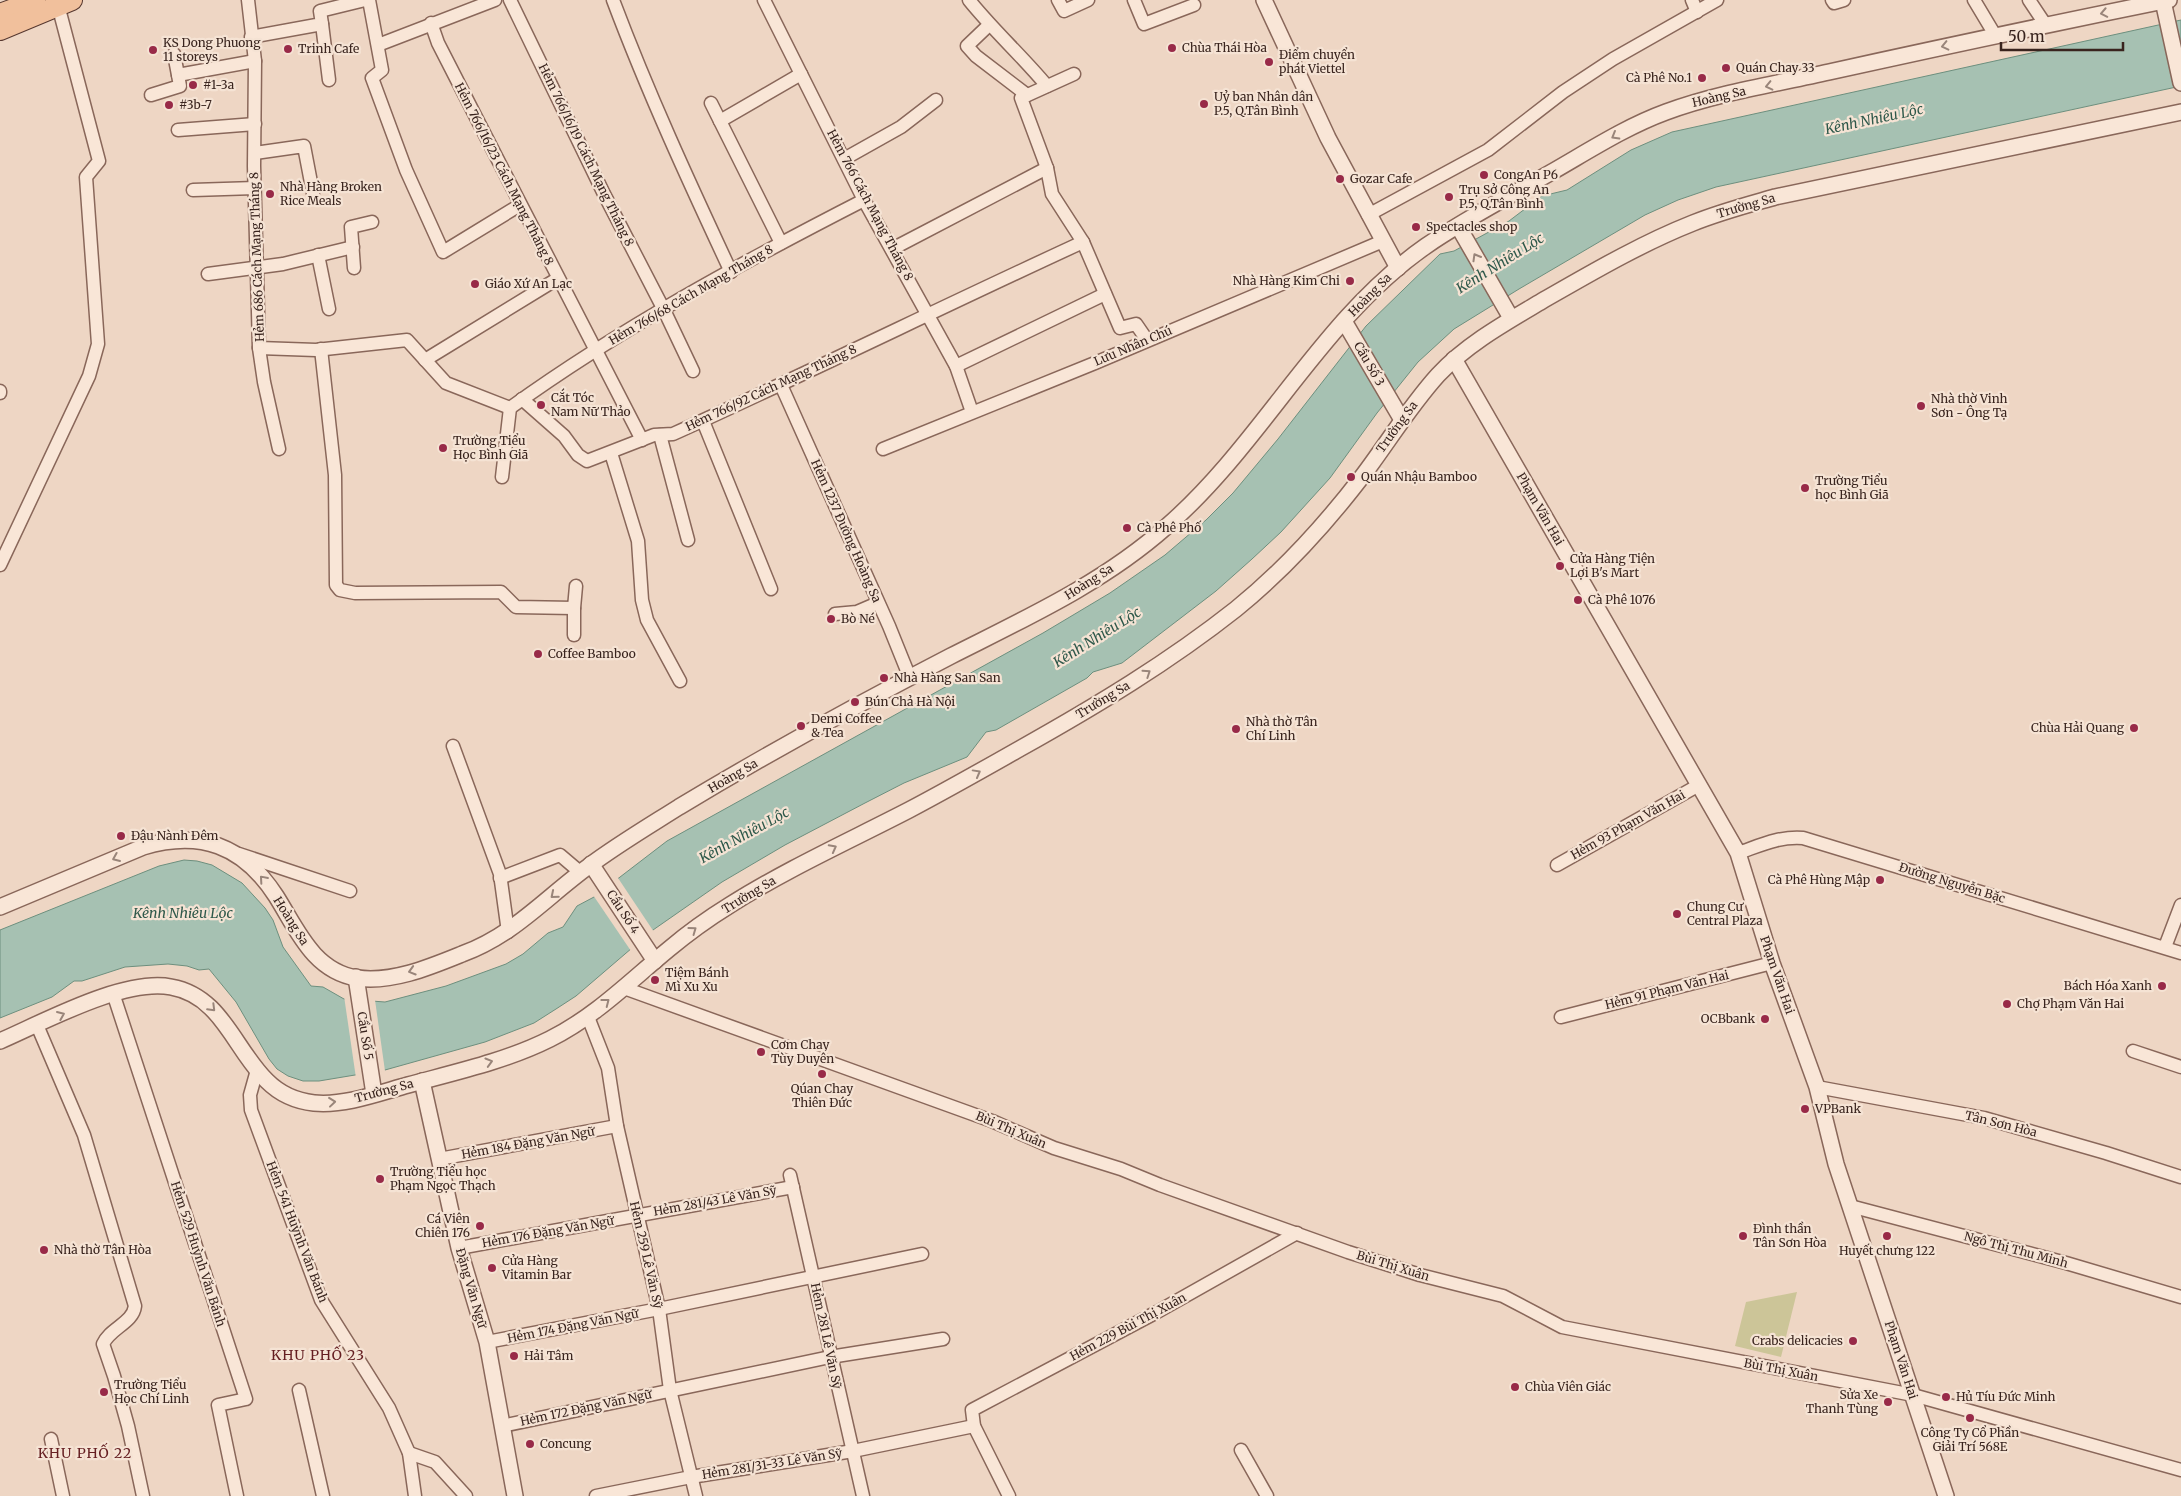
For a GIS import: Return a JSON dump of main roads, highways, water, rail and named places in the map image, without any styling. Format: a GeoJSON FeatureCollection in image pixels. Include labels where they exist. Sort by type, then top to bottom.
{"type":"FeatureCollection","features":[{"type":"Feature","properties":{"kind":"main road"},"geometry":{"type":"LineString","coordinates":[[0,14],[37,0]]}},
{"type":"Feature","properties":{"kind":"main road"},"geometry":{"type":"LineString","coordinates":[[0,30],[65,3]]}},
{"type":"Feature","properties":{"kind":"water","name":"Kênh Nhiêu Lộc"},"geometry":{"type":"Polygon","coordinates":[[[2181,20],[2181,86],[1716,187],[1678,200],[1645,215],[1519,289],[1454,329],[1418,362],[1377,413],[1330,478],[1281,532],[1216,591],[1122,663],[1093,672],[1087,678],[996,730],[986,732],[967,757],[904,783],[785,845],[722,882],[653,930],[576,996],[534,1023],[485,1042],[385,1070],[319,1081],[303,1081],[288,1076],[277,1069],[269,1059],[236,1002],[209,969],[199,970],[187,966],[168,964],[125,967],[82,981],[74,981],[52,997],[0,1018],[0,930],[159,866],[184,860],[212,865],[242,883],[265,908],[273,920],[283,947],[311,986],[323,987],[344,999],[385,1002],[446,986],[506,964],[523,954],[548,933],[563,927],[577,906],[594,897],[667,841],[1043,633],[1110,593],[1165,555],[1206,520],[1233,493],[1278,439],[1366,326],[1440,254],[1454,251],[1509,221],[1542,196],[1567,190],[1631,150],[1672,132],[2181,20]]]}},
{"type":"Feature","properties":{"kind":"place","name":"Chùa Thái Hòa"},"geometry":{"type":"Point","coordinates":[1172,48]}},
{"type":"Feature","properties":{"kind":"place","name":"Trinh Cafe"},"geometry":{"type":"Point","coordinates":[288,49]}},
{"type":"Feature","properties":{"kind":"place","name":"KS Dong Phuong 11 storeys"},"geometry":{"type":"Point","coordinates":[153,50]}},
{"type":"Feature","properties":{"kind":"place","name":"Điểm chuyển phát Viettel"},"geometry":{"type":"Point","coordinates":[1269,62]}},
{"type":"Feature","properties":{"kind":"place","name":"Quán Chay 33"},"geometry":{"type":"Point","coordinates":[1726,68]}},
{"type":"Feature","properties":{"kind":"place","name":"Cà Phê No.1"},"geometry":{"type":"Point","coordinates":[1702,78]}},
{"type":"Feature","properties":{"kind":"place","name":"#1-3a"},"geometry":{"type":"Point","coordinates":[193,85]}},
{"type":"Feature","properties":{"kind":"place","name":"Uỷ ban Nhân dân P.5, Q.Tân Bình"},"geometry":{"type":"Point","coordinates":[1204,104]}},
{"type":"Feature","properties":{"kind":"place","name":"#3b-7"},"geometry":{"type":"Point","coordinates":[169,105]}},
{"type":"Feature","properties":{"kind":"place","name":"CongAn P6"},"geometry":{"type":"Point","coordinates":[1484,175]}},
{"type":"Feature","properties":{"kind":"place","name":"Gozar Cafe"},"geometry":{"type":"Point","coordinates":[1340,179]}},
{"type":"Feature","properties":{"kind":"place","name":"Nhà Hàng Broken Rice Meals"},"geometry":{"type":"Point","coordinates":[270,194]}},
{"type":"Feature","properties":{"kind":"place","name":"Trụ Sở Công An P.5, Q.Tân Bình"},"geometry":{"type":"Point","coordinates":[1449,197]}},
{"type":"Feature","properties":{"kind":"place","name":"Spectacles shop"},"geometry":{"type":"Point","coordinates":[1416,227]}},
{"type":"Feature","properties":{"kind":"place","name":"Nhà Hàng Kim Chi"},"geometry":{"type":"Point","coordinates":[1350,281]}},
{"type":"Feature","properties":{"kind":"place","name":"Giáo Xứ An Lạc"},"geometry":{"type":"Point","coordinates":[475,284]}},
{"type":"Feature","properties":{"kind":"place","name":"Cắt Tóc Nam Nữ Thảo"},"geometry":{"type":"Point","coordinates":[541,405]}},
{"type":"Feature","properties":{"kind":"place","name":"Nhà thờ Vinh Sơn - Ông Tạ"},"geometry":{"type":"Point","coordinates":[1921,406]}},
{"type":"Feature","properties":{"kind":"place","name":"Trường Tiểu Học Bình Giã"},"geometry":{"type":"Point","coordinates":[443,448]}},
{"type":"Feature","properties":{"kind":"place","name":"Quán Nhậu Bamboo"},"geometry":{"type":"Point","coordinates":[1351,477]}},
{"type":"Feature","properties":{"kind":"place","name":"Trường Tiểu học Bình Giã"},"geometry":{"type":"Point","coordinates":[1805,488]}},
{"type":"Feature","properties":{"kind":"place","name":"Cà Phê Phố"},"geometry":{"type":"Point","coordinates":[1127,528]}},
{"type":"Feature","properties":{"kind":"place","name":"Cửa Hàng Tiện Lợi B's Mart"},"geometry":{"type":"Point","coordinates":[1560,566]}},
{"type":"Feature","properties":{"kind":"place","name":"Cà Phê 1076"},"geometry":{"type":"Point","coordinates":[1578,600]}},
{"type":"Feature","properties":{"kind":"place","name":"Bò Né"},"geometry":{"type":"Point","coordinates":[831,619]}},
{"type":"Feature","properties":{"kind":"place","name":"Coffee Bamboo"},"geometry":{"type":"Point","coordinates":[538,654]}},
{"type":"Feature","properties":{"kind":"place","name":"Nhà Hàng San San"},"geometry":{"type":"Point","coordinates":[884,678]}},
{"type":"Feature","properties":{"kind":"place","name":"Bún Chả Hà Nội"},"geometry":{"type":"Point","coordinates":[855,702]}},
{"type":"Feature","properties":{"kind":"place","name":"Demi Coffee & Tea"},"geometry":{"type":"Point","coordinates":[801,726]}},
{"type":"Feature","properties":{"kind":"place","name":"Chùa Hải Quang"},"geometry":{"type":"Point","coordinates":[2134,728]}},
{"type":"Feature","properties":{"kind":"place","name":"Nhà thờ Tân Chí Linh"},"geometry":{"type":"Point","coordinates":[1236,729]}},
{"type":"Feature","properties":{"kind":"place","name":"Đậu Nành Đêm"},"geometry":{"type":"Point","coordinates":[121,836]}},
{"type":"Feature","properties":{"kind":"place","name":"Cà Phê Hùng Mập"},"geometry":{"type":"Point","coordinates":[1880,880]}},
{"type":"Feature","properties":{"kind":"place","name":"Chung Cư Central Plaza"},"geometry":{"type":"Point","coordinates":[1677,914]}},
{"type":"Feature","properties":{"kind":"place","name":"Tiệm Bánh Mì Xu Xu"},"geometry":{"type":"Point","coordinates":[655,980]}},
{"type":"Feature","properties":{"kind":"place","name":"Bách Hóa Xanh"},"geometry":{"type":"Point","coordinates":[2162,986]}},
{"type":"Feature","properties":{"kind":"place","name":"Chợ Phạm Văn Hai"},"geometry":{"type":"Point","coordinates":[2007,1004]}},
{"type":"Feature","properties":{"kind":"place","name":"OCBbank"},"geometry":{"type":"Point","coordinates":[1765,1019]}},
{"type":"Feature","properties":{"kind":"place","name":"Cơm Chay Tùy Duyên"},"geometry":{"type":"Point","coordinates":[761,1052]}},
{"type":"Feature","properties":{"kind":"place","name":"Qúan Chay Thiên Đức"},"geometry":{"type":"Point","coordinates":[822,1074]}},
{"type":"Feature","properties":{"kind":"place","name":"VPBank"},"geometry":{"type":"Point","coordinates":[1805,1109]}},
{"type":"Feature","properties":{"kind":"place","name":"Trường Tiểu học Phạm Ngọc Thạch"},"geometry":{"type":"Point","coordinates":[380,1179]}},
{"type":"Feature","properties":{"kind":"place","name":"Cá Viên Chiên 176"},"geometry":{"type":"Point","coordinates":[480,1226]}},
{"type":"Feature","properties":{"kind":"place","name":"Đình thần Tân Sơn Hòa"},"geometry":{"type":"Point","coordinates":[1743,1236]}},
{"type":"Feature","properties":{"kind":"place","name":"Huyết chưng 122"},"geometry":{"type":"Point","coordinates":[1887,1236]}},
{"type":"Feature","properties":{"kind":"place","name":"Nhà thờ Tân Hòa"},"geometry":{"type":"Point","coordinates":[44,1250]}},
{"type":"Feature","properties":{"kind":"place","name":"Cửa Hàng Vitamin Bar"},"geometry":{"type":"Point","coordinates":[492,1268]}},
{"type":"Feature","properties":{"kind":"place","name":"Crabs delicacies"},"geometry":{"type":"Point","coordinates":[1853,1341]}},
{"type":"Feature","properties":{"kind":"place","name":"Hải Tâm"},"geometry":{"type":"Point","coordinates":[514,1356]}},
{"type":"Feature","properties":{"kind":"place","name":"Chùa Viên Giác"},"geometry":{"type":"Point","coordinates":[1515,1387]}},
{"type":"Feature","properties":{"kind":"place","name":"Trường Tiểu Học Chí Linh"},"geometry":{"type":"Point","coordinates":[104,1392]}},
{"type":"Feature","properties":{"kind":"place","name":"Hủ Tíu Đức Minh"},"geometry":{"type":"Point","coordinates":[1946,1397]}},
{"type":"Feature","properties":{"kind":"place","name":"Sửa Xe Thanh Tùng"},"geometry":{"type":"Point","coordinates":[1888,1402]}},
{"type":"Feature","properties":{"kind":"place","name":"Công Ty Cổ Phần Giải Trí 568E"},"geometry":{"type":"Point","coordinates":[1970,1418]}},
{"type":"Feature","properties":{"kind":"place","name":"Concung"},"geometry":{"type":"Point","coordinates":[530,1444]}},
{"type":"Feature","properties":{"kind":"district","name":"KHU PHỐ 23"},"geometry":{"type":"Point","coordinates":[318,1355]}},
{"type":"Feature","properties":{"kind":"district","name":"KHU PHỐ 22"},"geometry":{"type":"Point","coordinates":[85,1453]}}]}
